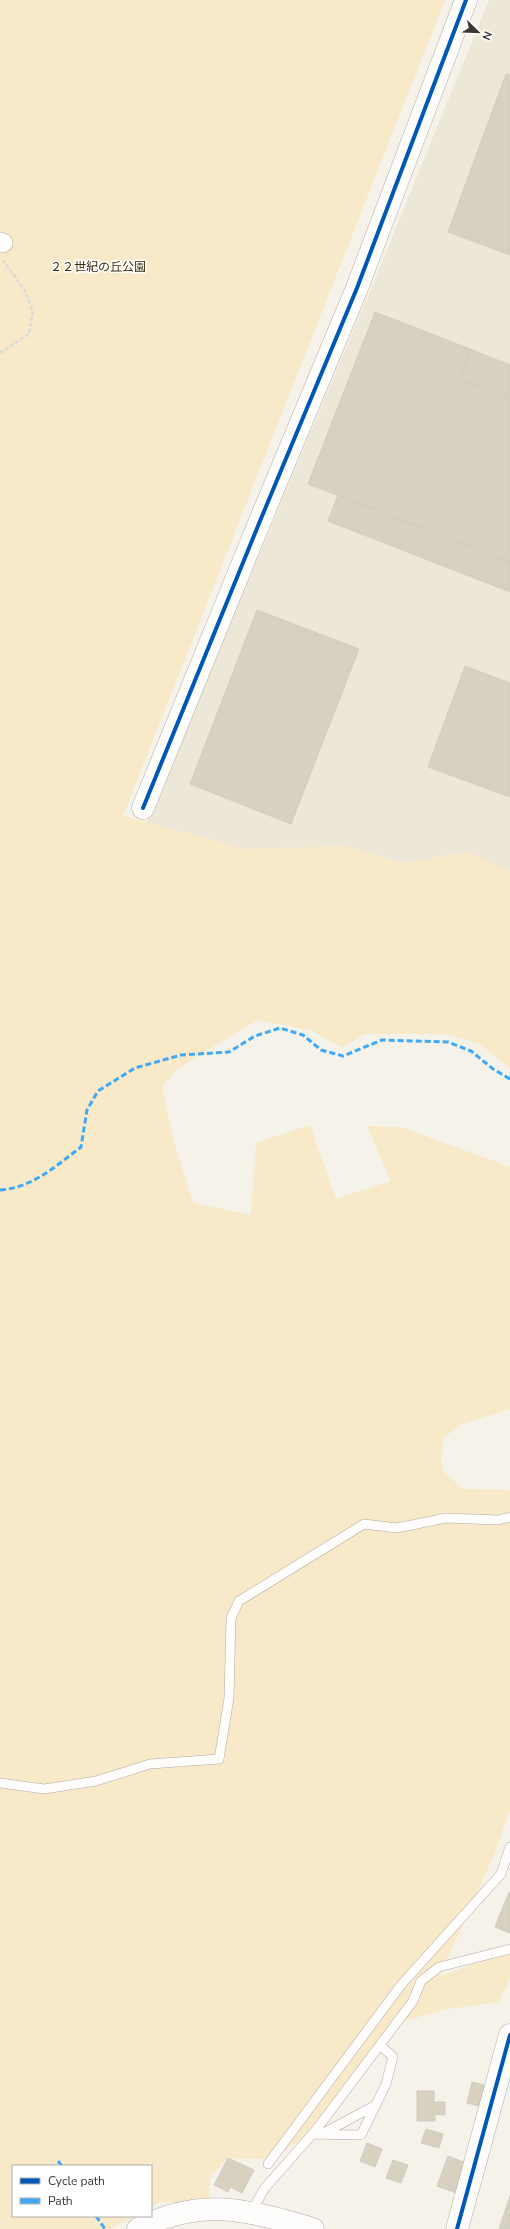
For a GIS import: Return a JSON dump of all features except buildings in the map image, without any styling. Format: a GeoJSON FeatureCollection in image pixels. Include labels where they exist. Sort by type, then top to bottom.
{"type":"FeatureCollection","features":[{"type":"Feature","properties":{"kind":"street"},"geometry":{"type":"LineString","coordinates":[[143,808],[357,288],[466,0]]}},
{"type":"Feature","properties":{"kind":"street"},"geometry":{"type":"LineString","coordinates":[[457,2229],[510,2035]]}},
{"type":"Feature","properties":{"kind":"street"},"geometry":{"type":"LineString","coordinates":[[138,2229],[157,2219],[206,2209],[229,2208],[252,2211],[313,2229]]}},
{"type":"Feature","properties":{"kind":"lane"},"geometry":{"type":"LineString","coordinates":[[0,1783],[44,1789],[96,1781],[150,1764],[219,1759],[229,1698],[231,1618],[239,1601],[364,1524],[397,1528],[446,1518],[498,1520],[510,1516]]}},
{"type":"Feature","properties":{"kind":"lane"},"geometry":{"type":"LineString","coordinates":[[268,2164],[401,1985],[501,1874],[510,1847]]}},
{"type":"Feature","properties":{"kind":"lane"},"geometry":{"type":"LineString","coordinates":[[252,2211],[264,2189],[316,2134],[413,2001],[421,1981],[439,1967],[510,1949]]}},
{"type":"Feature","properties":{"kind":"lane"},"geometry":{"type":"LineString","coordinates":[[316,2134],[361,2136],[386,2084],[394,2057],[380,2046]]}},
{"type":"Feature","properties":{"kind":"lane"},"geometry":{"type":"LineString","coordinates":[[316,2134],[376,2105]]}},
{"type":"Feature","properties":{"kind":"path"},"geometry":{"type":"LineString","coordinates":[[0,353],[29,334],[33,311],[25,291],[1,247]]}},
{"type":"Feature","properties":{"kind":"shaded area"},"geometry":{"type":"Polygon","coordinates":[[[489,0],[510,0],[510,872],[470,852],[404,863],[344,846],[245,849],[146,824],[378,272],[489,0]]]}},
{"type":"Feature","properties":{"kind":"green space","name":"２２世紀の丘公園"},"geometry":{"type":"Polygon","coordinates":[[[0,0],[445,0],[123,816],[245,849],[344,846],[404,863],[470,852],[510,872],[510,1069],[480,1044],[446,1034],[364,1034],[342,1048],[310,1030],[257,1020],[176,1070],[162,1087],[173,1139],[193,1203],[251,1215],[256,1143],[310,1125],[336,1199],[391,1181],[367,1126],[401,1127],[510,1167],[510,1409],[463,1424],[443,1438],[441,1462],[445,1473],[463,1489],[510,1490],[510,1810],[493,1857],[440,1976],[510,1952],[510,1977],[499,2002],[447,2009],[405,2021],[299,2141],[271,2159],[227,2158],[210,2178],[209,2204],[160,2202],[152,2206],[152,2165],[12,2165],[12,2217],[132,2217],[111,2229],[0,2229],[0,0]]]}},
{"type":"Feature","properties":{"kind":"marked path"},"geometry":{"type":"LineString","coordinates":[[0,1190],[12,1188],[33,1181],[81,1147],[87,1110],[98,1091],[135,1068],[181,1055],[229,1052],[255,1036],[280,1028],[303,1035],[321,1050],[343,1056],[382,1040],[448,1042],[471,1051],[493,1069],[510,1079]]}},
{"type":"Feature","properties":{"kind":"marked path"},"geometry":{"type":"LineString","coordinates":[[58,2161],[61,2165]]}},
{"type":"Feature","properties":{"kind":"marked path"},"geometry":{"type":"LineString","coordinates":[[97,2217],[105,2229]]}},
{"type":"Feature","properties":{"kind":"cycle path"},"geometry":{"type":"LineString","coordinates":[[143,808],[357,288],[466,0]]}},
{"type":"Feature","properties":{"kind":"cycle path"},"geometry":{"type":"LineString","coordinates":[[457,2229],[510,2035]]}}]}
